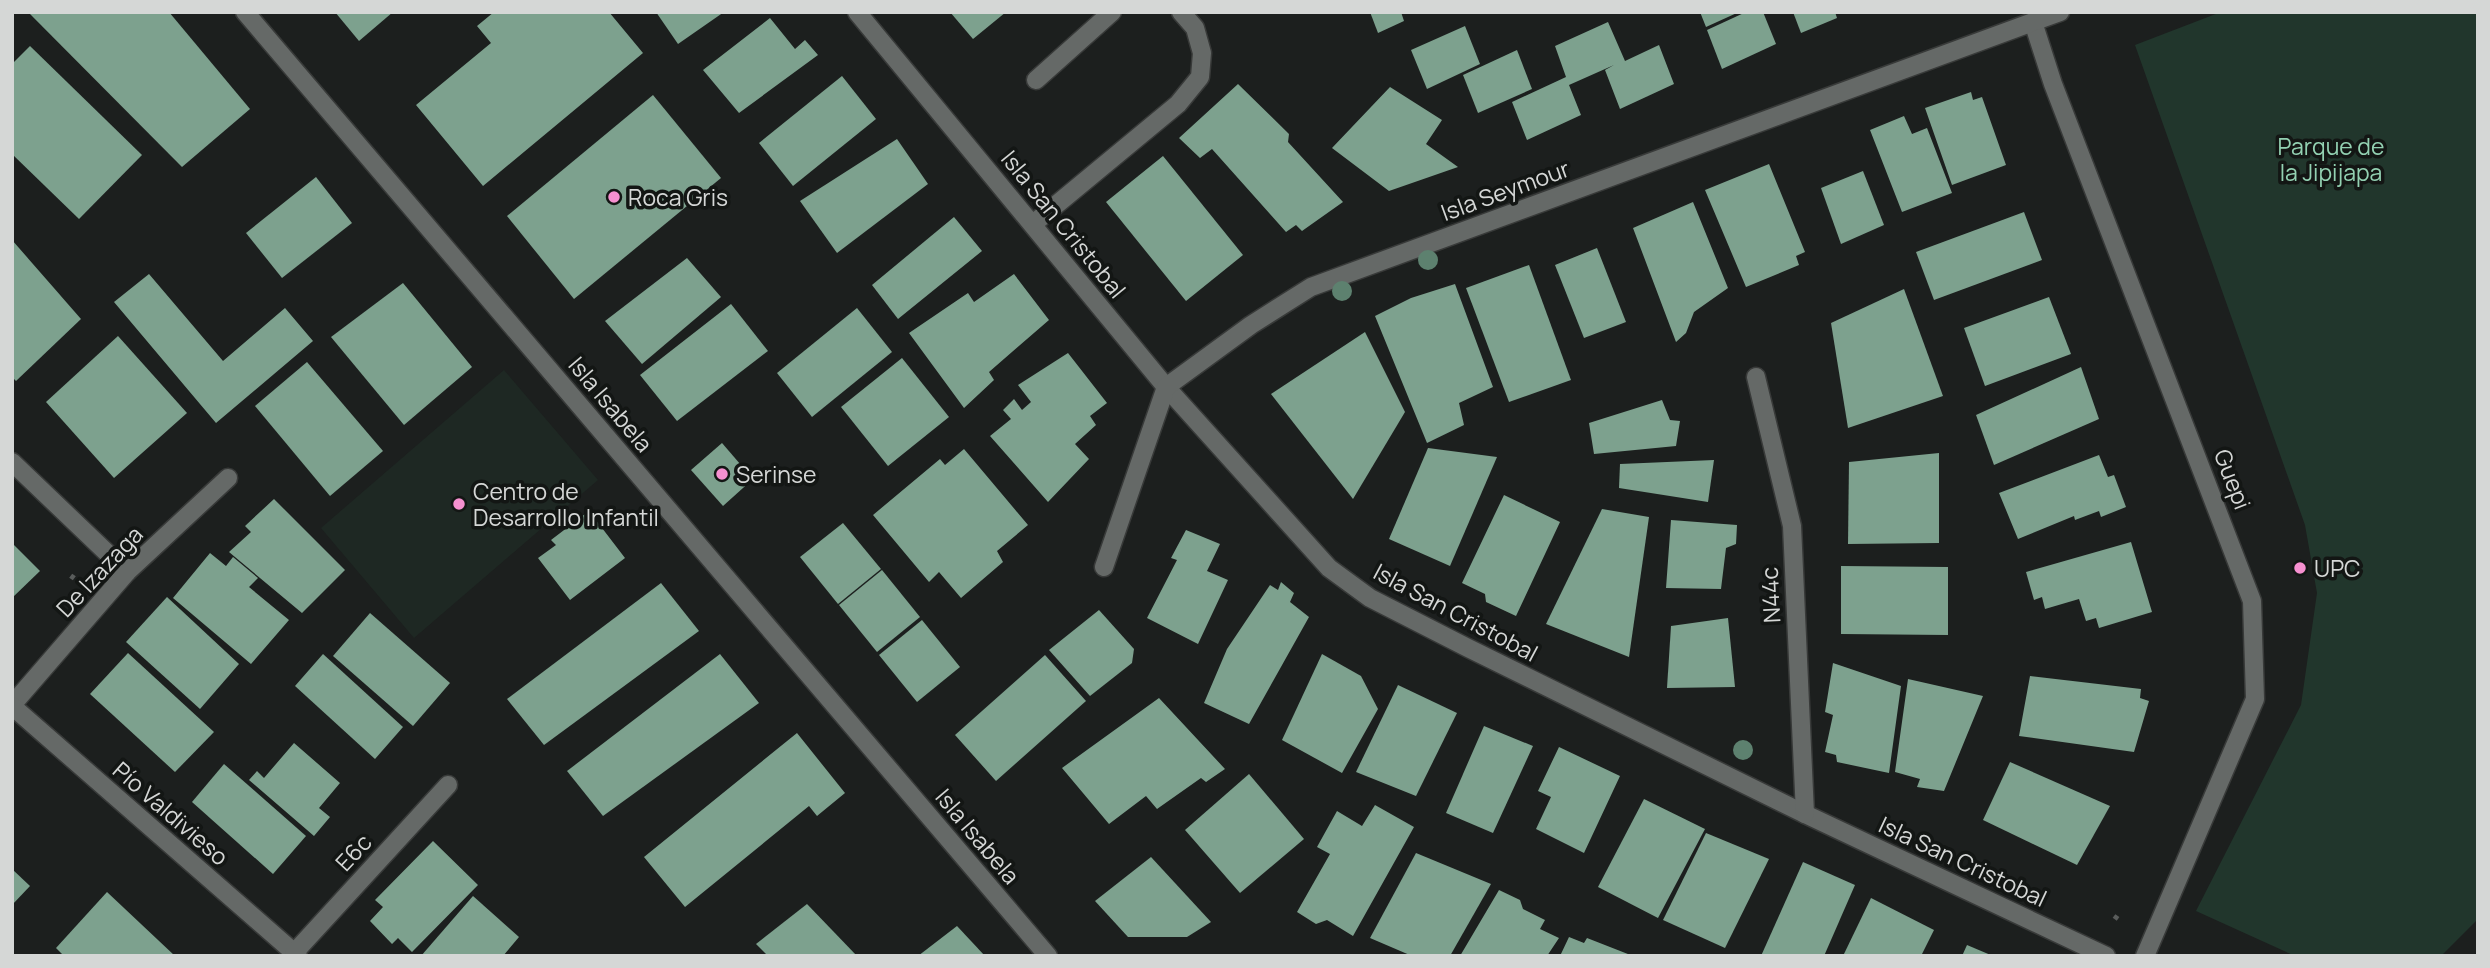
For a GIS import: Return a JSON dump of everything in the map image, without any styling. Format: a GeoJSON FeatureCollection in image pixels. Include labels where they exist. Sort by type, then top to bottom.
{"type":"FeatureCollection","features":[{"type":"Feature","properties":{"kind":"street","name":"Isla Isabela"},"geometry":{"type":"LineString","coordinates":[[245,12],[1048,956]]}},
{"type":"Feature","properties":{"kind":"street","name":"Isla San Cristobal"},"geometry":{"type":"LineString","coordinates":[[857,12],[1166,387],[1329,568],[1370,598],[1805,814],[2106,956]]}},
{"type":"Feature","properties":{"kind":"street"},"geometry":{"type":"LineString","coordinates":[[1036,80],[1112,12]]}},
{"type":"Feature","properties":{"kind":"street"},"geometry":{"type":"LineString","coordinates":[[1033,224],[1178,104],[1199,78],[1202,53],[1195,28],[1181,12]]}},
{"type":"Feature","properties":{"kind":"street","name":"Isla Seymour"},"geometry":{"type":"LineString","coordinates":[[1166,387],[1251,325],[1311,287],[2060,12]]}},
{"type":"Feature","properties":{"kind":"street","name":"Guepi"},"geometry":{"type":"LineString","coordinates":[[2032,22],[2053,84],[2252,601],[2255,699],[2145,956]]}},
{"type":"Feature","properties":{"kind":"street","name":"N44c"},"geometry":{"type":"LineString","coordinates":[[1756,377],[1791,526],[1805,814]]}},
{"type":"Feature","properties":{"kind":"street"},"geometry":{"type":"LineString","coordinates":[[1104,567],[1166,387]]}},
{"type":"Feature","properties":{"kind":"street"},"geometry":{"type":"LineString","coordinates":[[12,462],[127,572]]}},
{"type":"Feature","properties":{"kind":"street","name":"De Izazaga"},"geometry":{"type":"LineString","coordinates":[[12,706],[127,572],[228,478]]}},
{"type":"Feature","properties":{"kind":"street","name":"Pío Valdivieso"},"geometry":{"type":"LineString","coordinates":[[12,706],[296,954]]}},
{"type":"Feature","properties":{"kind":"street","name":"E6c"},"geometry":{"type":"LineString","coordinates":[[296,954],[448,785]]}},
{"type":"Feature","properties":{"kind":"path"},"geometry":{"type":"LineString","coordinates":[[71,579],[77,571]]}},
{"type":"Feature","properties":{"kind":"path"},"geometry":{"type":"LineString","coordinates":[[2114,916],[2121,921]]}},
{"type":"Feature","properties":{"kind":"shaded area","name":"Centro de Desarrollo Infantil"},"geometry":{"type":"Polygon","coordinates":[[[504,370],[598,480],[414,638],[321,528],[504,370]]]}},
{"type":"Feature","properties":{"kind":"green space","name":"Parque de la Jipijapa"},"geometry":{"type":"Polygon","coordinates":[[[2221,12],[2478,12],[2478,919],[2441,956],[2295,956],[2196,911],[2301,705],[2317,593],[2305,525],[2135,45],[2221,12]]]}},
{"type":"Feature","properties":{"kind":"building"},"geometry":{"type":"Polygon","coordinates":[[[28,12],[169,12],[250,109],[182,167],[28,12]]]}},
{"type":"Feature","properties":{"kind":"building"},"geometry":{"type":"Polygon","coordinates":[[[335,12],[393,12],[359,41],[335,12]]]}},
{"type":"Feature","properties":{"kind":"building"},"geometry":{"type":"Polygon","coordinates":[[[494,12],[609,12],[643,53],[483,186],[416,105],[491,43],[477,26],[494,12]]]}},
{"type":"Feature","properties":{"kind":"building"},"geometry":{"type":"Polygon","coordinates":[[[656,12],[724,12],[678,44],[656,12]]]}},
{"type":"Feature","properties":{"kind":"building"},"geometry":{"type":"Polygon","coordinates":[[[950,12],[1006,12],[973,39],[950,12]]]}},
{"type":"Feature","properties":{"kind":"building"},"geometry":{"type":"Polygon","coordinates":[[[1370,12],[1401,12],[1404,21],[1378,33],[1370,12]]]}},
{"type":"Feature","properties":{"kind":"building"},"geometry":{"type":"Polygon","coordinates":[[[1700,12],[1739,12],[1706,27],[1700,12]]]}},
{"type":"Feature","properties":{"kind":"building"},"geometry":{"type":"Polygon","coordinates":[[[1746,12],[1763,12],[1776,44],[1722,69],[1707,30],[1746,12]]]}},
{"type":"Feature","properties":{"kind":"building"},"geometry":{"type":"Polygon","coordinates":[[[1793,12],[1835,12],[1837,18],[1801,33],[1793,12]]]}},
{"type":"Feature","properties":{"kind":"building"},"geometry":{"type":"Polygon","coordinates":[[[770,18],[795,49],[805,40],[818,55],[739,113],[703,70],[770,18]]]}},
{"type":"Feature","properties":{"kind":"building"},"geometry":{"type":"Polygon","coordinates":[[[1608,22],[1625,61],[1659,45],[1674,84],[1620,109],[1605,70],[1614,65],[1569,85],[1581,115],[1527,140],[1512,102],[1566,77],[1555,46],[1608,22]]]}},
{"type":"Feature","properties":{"kind":"building"},"geometry":{"type":"Polygon","coordinates":[[[1465,26],[1480,64],[1427,89],[1411,50],[1465,26]]]}},
{"type":"Feature","properties":{"kind":"building"},"geometry":{"type":"Polygon","coordinates":[[[30,46],[142,155],[79,219],[12,154],[12,64],[30,46]]]}},
{"type":"Feature","properties":{"kind":"building"},"geometry":{"type":"Polygon","coordinates":[[[1517,50],[1532,89],[1478,113],[1463,75],[1517,50]]]}},
{"type":"Feature","properties":{"kind":"building"},"geometry":{"type":"Polygon","coordinates":[[[842,76],[876,119],[793,186],[759,143],[842,76]]]}},
{"type":"Feature","properties":{"kind":"building"},"geometry":{"type":"Polygon","coordinates":[[[1238,84],[1289,134],[1288,142],[1343,202],[1302,231],[1296,225],[1286,232],[1212,149],[1200,158],[1179,138],[1238,84]]]}},
{"type":"Feature","properties":{"kind":"building"},"geometry":{"type":"Polygon","coordinates":[[[1390,87],[1442,120],[1426,144],[1458,167],[1389,191],[1332,148],[1390,87]]]}},
{"type":"Feature","properties":{"kind":"building"},"geometry":{"type":"Polygon","coordinates":[[[1971,92],[1973,100],[1982,97],[2006,165],[1952,185],[1925,108],[1971,92]]]}},
{"type":"Feature","properties":{"kind":"building","name":"Roca Gris"},"geometry":{"type":"Polygon","coordinates":[[[653,95],[721,178],[574,299],[507,216],[653,95]]]}},
{"type":"Feature","properties":{"kind":"building"},"geometry":{"type":"Polygon","coordinates":[[[1904,116],[1912,134],[1927,128],[1952,193],[1902,212],[1870,130],[1904,116]]]}},
{"type":"Feature","properties":{"kind":"building"},"geometry":{"type":"Polygon","coordinates":[[[897,139],[928,184],[837,253],[800,201],[897,139]]]}},
{"type":"Feature","properties":{"kind":"building"},"geometry":{"type":"Polygon","coordinates":[[[1163,156],[1243,255],[1186,301],[1106,202],[1163,156]]]}},
{"type":"Feature","properties":{"kind":"building"},"geometry":{"type":"Polygon","coordinates":[[[1769,164],[1805,252],[1796,256],[1799,265],[1746,287],[1705,190],[1769,164]]]}},
{"type":"Feature","properties":{"kind":"building"},"geometry":{"type":"Polygon","coordinates":[[[1863,171],[1884,225],[1841,244],[1821,188],[1863,171]]]}},
{"type":"Feature","properties":{"kind":"building"},"geometry":{"type":"Polygon","coordinates":[[[316,177],[352,223],[282,278],[246,233],[316,177]]]}},
{"type":"Feature","properties":{"kind":"building"},"geometry":{"type":"Polygon","coordinates":[[[1693,202],[1728,288],[1694,312],[1686,333],[1676,342],[1633,228],[1693,202]]]}},
{"type":"Feature","properties":{"kind":"building"},"geometry":{"type":"Polygon","coordinates":[[[2024,212],[2042,260],[1934,300],[1916,252],[2024,212]]]}},
{"type":"Feature","properties":{"kind":"building"},"geometry":{"type":"Polygon","coordinates":[[[954,217],[982,251],[898,319],[872,285],[954,217]]]}},
{"type":"Feature","properties":{"kind":"building"},"geometry":{"type":"Polygon","coordinates":[[[12,240],[81,319],[16,381],[12,377],[12,240]]]}},
{"type":"Feature","properties":{"kind":"building"},"geometry":{"type":"Polygon","coordinates":[[[1597,248],[1626,322],[1584,338],[1555,265],[1597,248]]]}},
{"type":"Feature","properties":{"kind":"building"},"geometry":{"type":"Polygon","coordinates":[[[687,258],[721,297],[642,364],[605,321],[687,258]]]}},
{"type":"Feature","properties":{"kind":"building"},"geometry":{"type":"Polygon","coordinates":[[[1529,265],[1571,380],[1509,402],[1466,288],[1529,265]]]}},
{"type":"Feature","properties":{"kind":"building"},"geometry":{"type":"Polygon","coordinates":[[[149,274],[223,361],[285,308],[313,341],[216,423],[114,302],[149,274]]]}},
{"type":"Feature","properties":{"kind":"building"},"geometry":{"type":"Polygon","coordinates":[[[1014,274],[1049,320],[989,372],[994,380],[964,408],[909,333],[968,293],[974,302],[1014,274]]]}},
{"type":"Feature","properties":{"kind":"building"},"geometry":{"type":"Polygon","coordinates":[[[403,283],[472,367],[404,425],[331,337],[403,283]]]}},
{"type":"Feature","properties":{"kind":"building"},"geometry":{"type":"Polygon","coordinates":[[[1455,284],[1493,387],[1459,403],[1464,425],[1427,443],[1375,316],[1411,298],[1455,284]]]}},
{"type":"Feature","properties":{"kind":"building"},"geometry":{"type":"Polygon","coordinates":[[[1904,289],[1943,396],[1848,428],[1831,323],[1904,289]]]}},
{"type":"Feature","properties":{"kind":"building"},"geometry":{"type":"Polygon","coordinates":[[[2049,297],[2071,354],[1985,386],[1964,328],[2049,297]]]}},
{"type":"Feature","properties":{"kind":"building"},"geometry":{"type":"Polygon","coordinates":[[[731,304],[768,351],[677,421],[640,375],[731,304]]]}},
{"type":"Feature","properties":{"kind":"building"},"geometry":{"type":"Polygon","coordinates":[[[857,308],[892,352],[812,417],[777,373],[857,308]]]}},
{"type":"Feature","properties":{"kind":"building"},"geometry":{"type":"Polygon","coordinates":[[[1365,332],[1405,412],[1353,499],[1271,394],[1365,332]]]}},
{"type":"Feature","properties":{"kind":"building"},"geometry":{"type":"Polygon","coordinates":[[[118,336],[187,413],[114,478],[46,402],[118,336]]]}},
{"type":"Feature","properties":{"kind":"building"},"geometry":{"type":"Polygon","coordinates":[[[1068,353],[1107,403],[1090,416],[1096,425],[1075,444],[1089,459],[1048,502],[990,436],[1011,419],[1003,410],[1014,399],[1022,410],[1031,402],[1018,385],[1068,353]]]}},
{"type":"Feature","properties":{"kind":"building"},"geometry":{"type":"Polygon","coordinates":[[[902,358],[949,417],[888,466],[841,407],[902,358]]]}},
{"type":"Feature","properties":{"kind":"building"},"geometry":{"type":"Polygon","coordinates":[[[307,362],[383,451],[330,496],[255,406],[307,362]]]}},
{"type":"Feature","properties":{"kind":"building"},"geometry":{"type":"Polygon","coordinates":[[[2081,367],[2099,419],[1994,465],[1976,415],[2081,367]]]}},
{"type":"Feature","properties":{"kind":"building"},"geometry":{"type":"Polygon","coordinates":[[[1662,400],[1670,420],[1680,421],[1676,446],[1594,454],[1589,423],[1662,400]]]}},
{"type":"Feature","properties":{"kind":"building","name":"Serinse"},"geometry":{"type":"Polygon","coordinates":[[[722,443],[753,479],[723,506],[691,470],[722,443]]]}},
{"type":"Feature","properties":{"kind":"building"},"geometry":{"type":"Polygon","coordinates":[[[1428,448],[1497,457],[1450,566],[1389,539],[1428,448]]]}},
{"type":"Feature","properties":{"kind":"building"},"geometry":{"type":"Polygon","coordinates":[[[964,449],[1028,525],[997,551],[1003,562],[961,598],[939,572],[929,582],[873,515],[940,459],[945,465],[964,449]]]}},
{"type":"Feature","properties":{"kind":"building"},"geometry":{"type":"Polygon","coordinates":[[[1939,453],[1939,543],[1848,544],[1849,462],[1939,453]]]}},
{"type":"Feature","properties":{"kind":"building"},"geometry":{"type":"Polygon","coordinates":[[[2099,455],[2108,477],[2114,475],[2126,507],[2101,517],[2099,511],[2075,520],[2074,516],[2018,539],[1999,493],[2099,455]]]}},
{"type":"Feature","properties":{"kind":"building"},"geometry":{"type":"Polygon","coordinates":[[[1714,460],[1708,502],[1619,488],[1620,464],[1714,460]]]}},
{"type":"Feature","properties":{"kind":"building"},"geometry":{"type":"Polygon","coordinates":[[[1504,495],[1560,522],[1516,616],[1486,602],[1485,594],[1462,583],[1504,495]]]}},
{"type":"Feature","properties":{"kind":"building"},"geometry":{"type":"Polygon","coordinates":[[[274,499],[345,570],[302,613],[229,552],[251,532],[245,526],[274,499]]]}},
{"type":"Feature","properties":{"kind":"building"},"geometry":{"type":"Polygon","coordinates":[[[1602,509],[1649,517],[1629,657],[1546,624],[1602,509]]]}},
{"type":"Feature","properties":{"kind":"building"},"geometry":{"type":"Polygon","coordinates":[[[589,511],[625,558],[570,600],[538,558],[556,545],[551,540],[589,511]]]}},
{"type":"Feature","properties":{"kind":"building"},"geometry":{"type":"Polygon","coordinates":[[[1671,520],[1737,525],[1736,544],[1726,548],[1721,589],[1666,588],[1671,520]]]}},
{"type":"Feature","properties":{"kind":"building"},"geometry":{"type":"Polygon","coordinates":[[[843,523],[881,569],[838,604],[800,557],[843,523]]]}},
{"type":"Feature","properties":{"kind":"building"},"geometry":{"type":"Polygon","coordinates":[[[1186,530],[1220,544],[1207,571],[1228,580],[1198,644],[1147,618],[1177,560],[1171,558],[1186,530]]]}},
{"type":"Feature","properties":{"kind":"building"},"geometry":{"type":"Polygon","coordinates":[[[2131,542],[2152,612],[2099,628],[2096,618],[2086,621],[2079,599],[2045,609],[2042,597],[2034,600],[2026,572],[2131,542]]]}},
{"type":"Feature","properties":{"kind":"building"},"geometry":{"type":"Polygon","coordinates":[[[12,543],[40,571],[12,598],[12,543]]]}},
{"type":"Feature","properties":{"kind":"building"},"geometry":{"type":"Polygon","coordinates":[[[210,553],[226,566],[233,557],[258,578],[249,587],[289,620],[251,664],[173,598],[210,553]]]}},
{"type":"Feature","properties":{"kind":"building"},"geometry":{"type":"Polygon","coordinates":[[[1841,566],[1948,567],[1948,635],[1841,634],[1841,566]]]}},
{"type":"Feature","properties":{"kind":"building"},"geometry":{"type":"Polygon","coordinates":[[[882,570],[920,617],[877,652],[839,605],[882,570]]]}},
{"type":"Feature","properties":{"kind":"building"},"geometry":{"type":"Polygon","coordinates":[[[1281,582],[1294,593],[1290,602],[1309,617],[1249,724],[1204,703],[1227,649],[1270,585],[1278,590],[1281,582]]]}},
{"type":"Feature","properties":{"kind":"building"},"geometry":{"type":"Polygon","coordinates":[[[661,583],[699,631],[544,745],[507,699],[661,583]]]}},
{"type":"Feature","properties":{"kind":"building"},"geometry":{"type":"Polygon","coordinates":[[[167,597],[239,664],[200,709],[126,642],[167,597]]]}},
{"type":"Feature","properties":{"kind":"building"},"geometry":{"type":"Polygon","coordinates":[[[1099,610],[1134,649],[1132,663],[1090,696],[1049,650],[1099,610]]]}},
{"type":"Feature","properties":{"kind":"building"},"geometry":{"type":"Polygon","coordinates":[[[370,613],[450,683],[413,726],[333,656],[370,613]]]}},
{"type":"Feature","properties":{"kind":"building"},"geometry":{"type":"Polygon","coordinates":[[[1728,618],[1735,687],[1667,688],[1671,626],[1728,618]]]}},
{"type":"Feature","properties":{"kind":"building"},"geometry":{"type":"Polygon","coordinates":[[[922,620],[960,667],[917,702],[879,655],[922,620]]]}},
{"type":"Feature","properties":{"kind":"building"},"geometry":{"type":"Polygon","coordinates":[[[128,653],[214,732],[175,772],[90,694],[128,653]]]}},
{"type":"Feature","properties":{"kind":"building"},"geometry":{"type":"Polygon","coordinates":[[[323,654],[403,727],[375,759],[295,686],[323,654]]]}},
{"type":"Feature","properties":{"kind":"building"},"geometry":{"type":"Polygon","coordinates":[[[720,654],[759,703],[603,816],[567,771],[720,654]]]}},
{"type":"Feature","properties":{"kind":"building"},"geometry":{"type":"Polygon","coordinates":[[[1322,654],[1361,676],[1378,709],[1342,773],[1282,740],[1322,654]]]}},
{"type":"Feature","properties":{"kind":"building"},"geometry":{"type":"Polygon","coordinates":[[[1045,655],[1086,701],[996,781],[955,735],[1045,655]]]}},
{"type":"Feature","properties":{"kind":"building"},"geometry":{"type":"Polygon","coordinates":[[[1833,663],[1901,686],[1889,773],[1837,762],[1836,755],[1825,752],[1833,715],[1825,712],[1833,663]]]}},
{"type":"Feature","properties":{"kind":"building"},"geometry":{"type":"Polygon","coordinates":[[[2030,676],[2141,689],[2140,698],[2149,701],[2134,752],[2019,736],[2030,676]]]}},
{"type":"Feature","properties":{"kind":"building"},"geometry":{"type":"Polygon","coordinates":[[[1908,679],[1983,696],[1944,791],[1917,787],[1920,779],[1895,772],[1908,679]]]}},
{"type":"Feature","properties":{"kind":"building"},"geometry":{"type":"Polygon","coordinates":[[[1398,685],[1457,713],[1416,796],[1356,772],[1398,685]]]}},
{"type":"Feature","properties":{"kind":"building"},"geometry":{"type":"Polygon","coordinates":[[[1159,698],[1225,769],[1206,782],[1201,778],[1157,809],[1146,796],[1109,824],[1062,768],[1159,698]]]}},
{"type":"Feature","properties":{"kind":"building"},"geometry":{"type":"Polygon","coordinates":[[[1484,726],[1533,746],[1493,833],[1446,813],[1484,726]]]}},
{"type":"Feature","properties":{"kind":"building"},"geometry":{"type":"Polygon","coordinates":[[[797,733],[845,793],[817,816],[809,806],[685,907],[644,857],[797,733]]]}},
{"type":"Feature","properties":{"kind":"building"},"geometry":{"type":"Polygon","coordinates":[[[294,743],[340,783],[319,808],[330,817],[314,836],[249,780],[257,771],[264,778],[294,743]]]}},
{"type":"Feature","properties":{"kind":"building"},"geometry":{"type":"Polygon","coordinates":[[[1559,747],[1620,776],[1584,853],[1536,829],[1551,797],[1538,791],[1559,747]]]}},
{"type":"Feature","properties":{"kind":"building"},"geometry":{"type":"Polygon","coordinates":[[[2010,762],[2110,806],[2077,865],[1983,820],[2010,762]]]}},
{"type":"Feature","properties":{"kind":"building"},"geometry":{"type":"Polygon","coordinates":[[[224,764],[306,836],[273,874],[192,802],[224,764]]]}},
{"type":"Feature","properties":{"kind":"building"},"geometry":{"type":"Polygon","coordinates":[[[1249,774],[1304,839],[1240,893],[1185,830],[1249,774]]]}},
{"type":"Feature","properties":{"kind":"building"},"geometry":{"type":"Polygon","coordinates":[[[1644,799],[1705,829],[1658,918],[1598,887],[1644,799]]]}},
{"type":"Feature","properties":{"kind":"building"},"geometry":{"type":"Polygon","coordinates":[[[1375,805],[1414,827],[1353,936],[1327,920],[1316,924],[1297,912],[1330,854],[1317,847],[1337,811],[1362,826],[1375,805]]]}},
{"type":"Feature","properties":{"kind":"building"},"geometry":{"type":"Polygon","coordinates":[[[1706,833],[1769,859],[1725,948],[1663,920],[1706,833]]]}},
{"type":"Feature","properties":{"kind":"building"},"geometry":{"type":"Polygon","coordinates":[[[433,841],[478,885],[412,952],[398,938],[392,944],[370,921],[383,907],[375,900],[433,841]]]}},
{"type":"Feature","properties":{"kind":"building"},"geometry":{"type":"Polygon","coordinates":[[[1416,853],[1491,884],[1450,956],[1412,956],[1370,938],[1416,853]]]}},
{"type":"Feature","properties":{"kind":"building"},"geometry":{"type":"Polygon","coordinates":[[[1151,857],[1211,922],[1187,937],[1128,937],[1095,901],[1151,857]]]}},
{"type":"Feature","properties":{"kind":"building"},"geometry":{"type":"Polygon","coordinates":[[[1803,862],[1855,885],[1824,956],[1761,956],[1803,862]]]}},
{"type":"Feature","properties":{"kind":"building"},"geometry":{"type":"Polygon","coordinates":[[[12,869],[30,886],[12,905],[12,869]]]}},
{"type":"Feature","properties":{"kind":"building"},"geometry":{"type":"Polygon","coordinates":[[[1499,890],[1520,900],[1523,909],[1545,920],[1540,929],[1559,938],[1547,956],[1460,956],[1499,890]]]}},
{"type":"Feature","properties":{"kind":"building"},"geometry":{"type":"Polygon","coordinates":[[[107,892],[175,956],[64,956],[56,948],[107,892]]]}},
{"type":"Feature","properties":{"kind":"building"},"geometry":{"type":"Polygon","coordinates":[[[473,896],[519,937],[503,956],[421,956],[473,896]]]}},
{"type":"Feature","properties":{"kind":"building"},"geometry":{"type":"Polygon","coordinates":[[[1871,898],[1934,930],[1921,956],[1843,956],[1871,898]]]}},
{"type":"Feature","properties":{"kind":"building"},"geometry":{"type":"Polygon","coordinates":[[[807,904],[857,956],[768,956],[756,944],[807,904]]]}},
{"type":"Feature","properties":{"kind":"building"},"geometry":{"type":"Polygon","coordinates":[[[957,926],[985,956],[918,956],[957,926]]]}},
{"type":"Feature","properties":{"kind":"building"},"geometry":{"type":"Polygon","coordinates":[[[1569,937],[1584,943],[1587,938],[1633,956],[1560,956],[1569,937]]]}},
{"type":"Feature","properties":{"kind":"building"},"geometry":{"type":"Polygon","coordinates":[[[1967,945],[1993,956],[1962,956],[1967,945]]]}},
{"type":"Feature","properties":{"kind":"place","name":"Roca Gris"},"geometry":{"type":"Point","coordinates":[614,197]}},
{"type":"Feature","properties":{"kind":"place","name":"Serinse"},"geometry":{"type":"Point","coordinates":[722,474]}},
{"type":"Feature","properties":{"kind":"place","name":"Centro de Desarrollo Infantil"},"geometry":{"type":"Point","coordinates":[459,504]}},
{"type":"Feature","properties":{"kind":"place","name":"UPC"},"geometry":{"type":"Point","coordinates":[2300,568]}}]}
